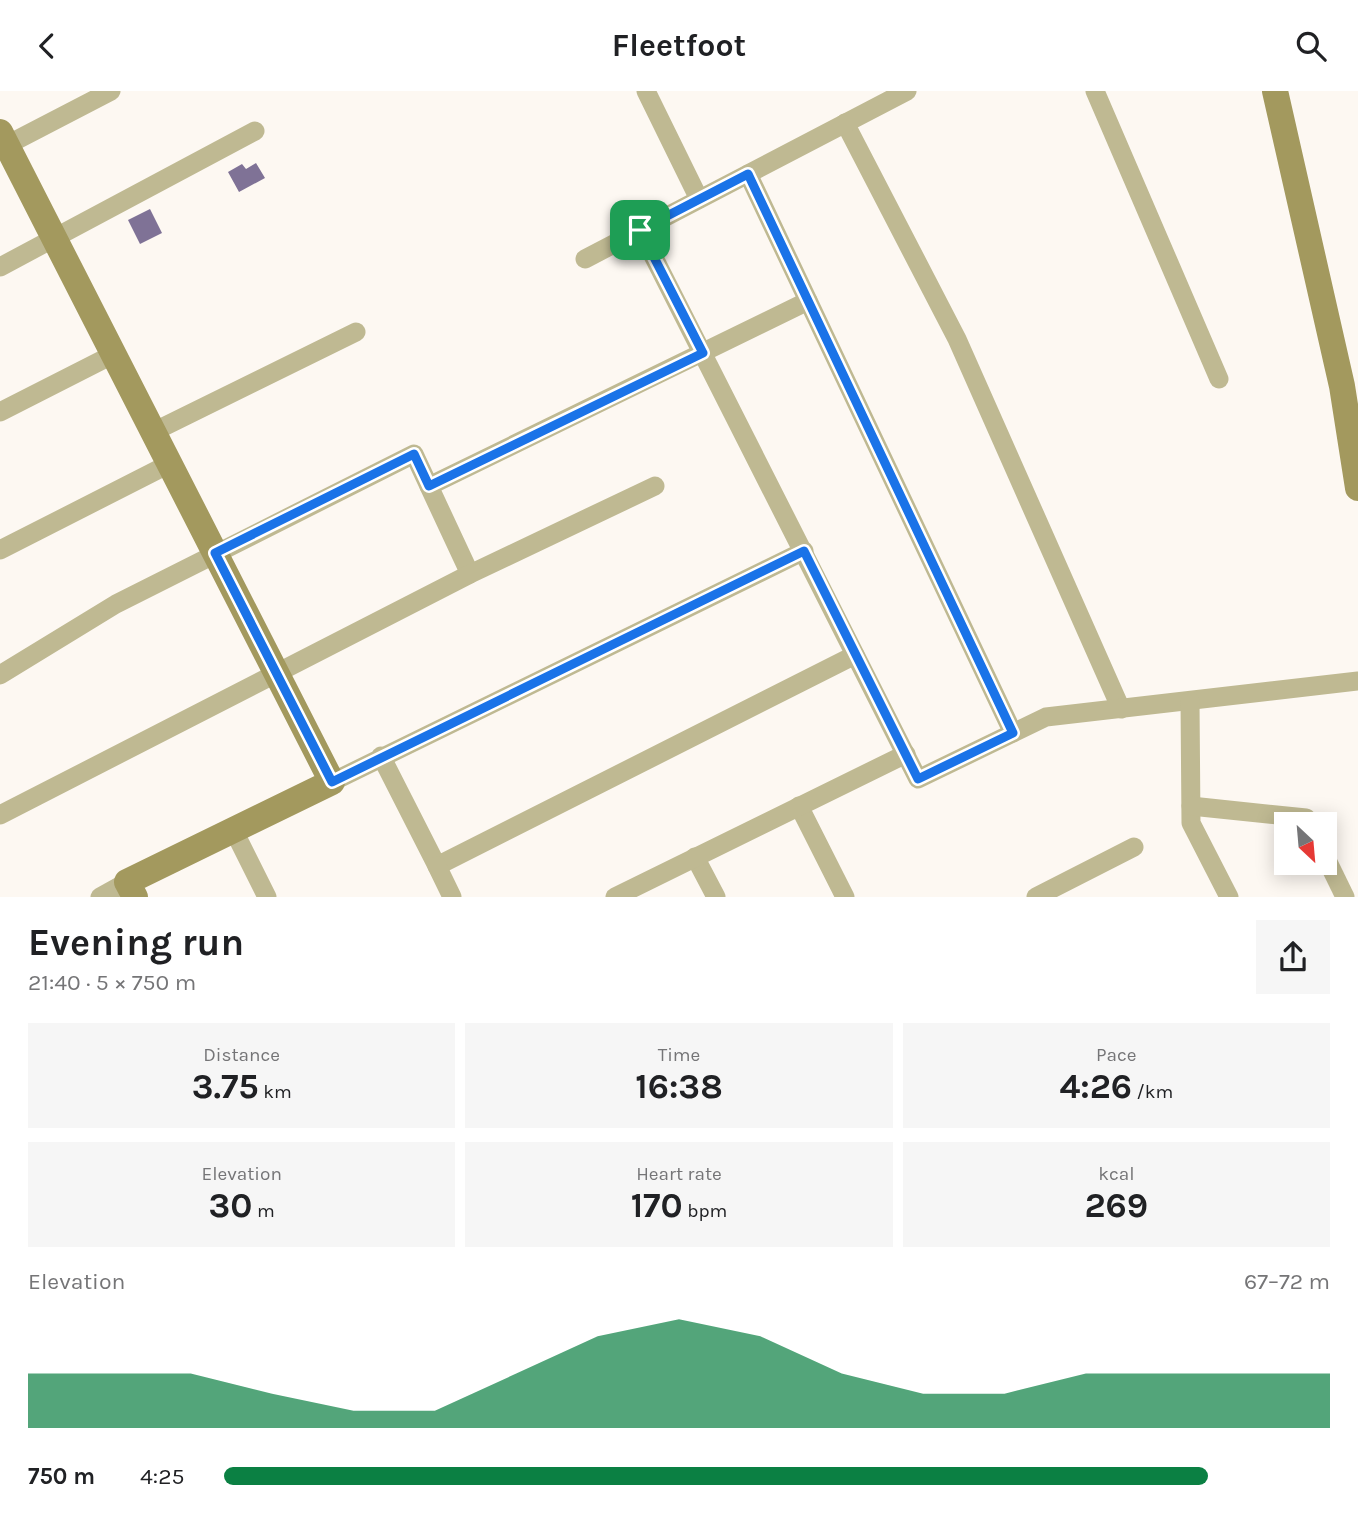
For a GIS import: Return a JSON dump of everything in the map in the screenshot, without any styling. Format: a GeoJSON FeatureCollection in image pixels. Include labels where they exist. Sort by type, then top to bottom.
{"type":"FeatureCollection","features":[{"type":"Feature","properties":{"kind":"street"},"geometry":{"type":"LineString","coordinates":[[111,91],[4,139],[332,782]]}},
{"type":"Feature","properties":{"kind":"street"},"geometry":{"type":"LineString","coordinates":[[646,91],[699,199]]}},
{"type":"Feature","properties":{"kind":"street"},"geometry":{"type":"LineString","coordinates":[[584,259],[907,91]]}},
{"type":"Feature","properties":{"kind":"street"},"geometry":{"type":"LineString","coordinates":[[1094,91],[1219,379]]}},
{"type":"Feature","properties":{"kind":"street"},"geometry":{"type":"LineString","coordinates":[[1275,91],[1342,386],[1358,488]]}},
{"type":"Feature","properties":{"kind":"street"},"geometry":{"type":"LineString","coordinates":[[845,123],[957,339],[1121,709]]}},
{"type":"Feature","properties":{"kind":"street"},"geometry":{"type":"LineString","coordinates":[[0,267],[255,131]]}},
{"type":"Feature","properties":{"kind":"street"},"geometry":{"type":"LineString","coordinates":[[748,174],[1013,733]]}},
{"type":"Feature","properties":{"kind":"street"},"geometry":{"type":"LineString","coordinates":[[640,230],[918,779],[1046,717],[1358,681]]}},
{"type":"Feature","properties":{"kind":"street"},"geometry":{"type":"LineString","coordinates":[[429,486],[808,301]]}},
{"type":"Feature","properties":{"kind":"street"},"geometry":{"type":"LineString","coordinates":[[153,432],[356,333]]}},
{"type":"Feature","properties":{"kind":"street"},"geometry":{"type":"LineString","coordinates":[[0,412],[114,354]]}},
{"type":"Feature","properties":{"kind":"street"},"geometry":{"type":"LineString","coordinates":[[0,675],[116,604],[414,454],[470,574]]}},
{"type":"Feature","properties":{"kind":"street"},"geometry":{"type":"LineString","coordinates":[[0,550],[169,464]]}},
{"type":"Feature","properties":{"kind":"street"},"geometry":{"type":"LineString","coordinates":[[0,815],[470,574],[655,486]]}},
{"type":"Feature","properties":{"kind":"street"},"geometry":{"type":"LineString","coordinates":[[100,897],[131,889],[233,829],[804,551]]}},
{"type":"Feature","properties":{"kind":"street"},"geometry":{"type":"LineString","coordinates":[[438,866],[855,655]]}},
{"type":"Feature","properties":{"kind":"street"},"geometry":{"type":"LineString","coordinates":[[1191,701],[1191,823],[1228,897]]}},
{"type":"Feature","properties":{"kind":"street"},"geometry":{"type":"LineString","coordinates":[[615,897],[906,754]]}},
{"type":"Feature","properties":{"kind":"street"},"geometry":{"type":"LineString","coordinates":[[381,756],[452,897]]}},
{"type":"Feature","properties":{"kind":"street"},"geometry":{"type":"LineString","coordinates":[[799,806],[845,897]]}},
{"type":"Feature","properties":{"kind":"street"},"geometry":{"type":"LineString","coordinates":[[1191,806],[1274,815]]}},
{"type":"Feature","properties":{"kind":"street"},"geometry":{"type":"LineString","coordinates":[[233,829],[267,897]]}},
{"type":"Feature","properties":{"kind":"street"},"geometry":{"type":"LineString","coordinates":[[1036,897],[1134,847]]}},
{"type":"Feature","properties":{"kind":"street"},"geometry":{"type":"LineString","coordinates":[[695,857],[716,897]]}},
{"type":"Feature","properties":{"kind":"street"},"geometry":{"type":"LineString","coordinates":[[1334,875],[1345,897]]}},
{"type":"Feature","properties":{"kind":"building"},"geometry":{"type":"Polygon","coordinates":[[[256,163],[265,178],[239,192],[228,172],[242,164],[246,169],[256,163]]]}},
{"type":"Feature","properties":{"kind":"building"},"geometry":{"type":"Polygon","coordinates":[[[150,209],[162,233],[140,244],[128,220],[150,209]]]}},
{"type":"Feature","properties":{"kind":"route"},"geometry":{"type":"LineString","coordinates":[[748,174],[1013,733],[918,779],[804,551],[332,782],[215,553],[414,454],[429,486],[703,353],[640,230],[748,174]]}}]}
